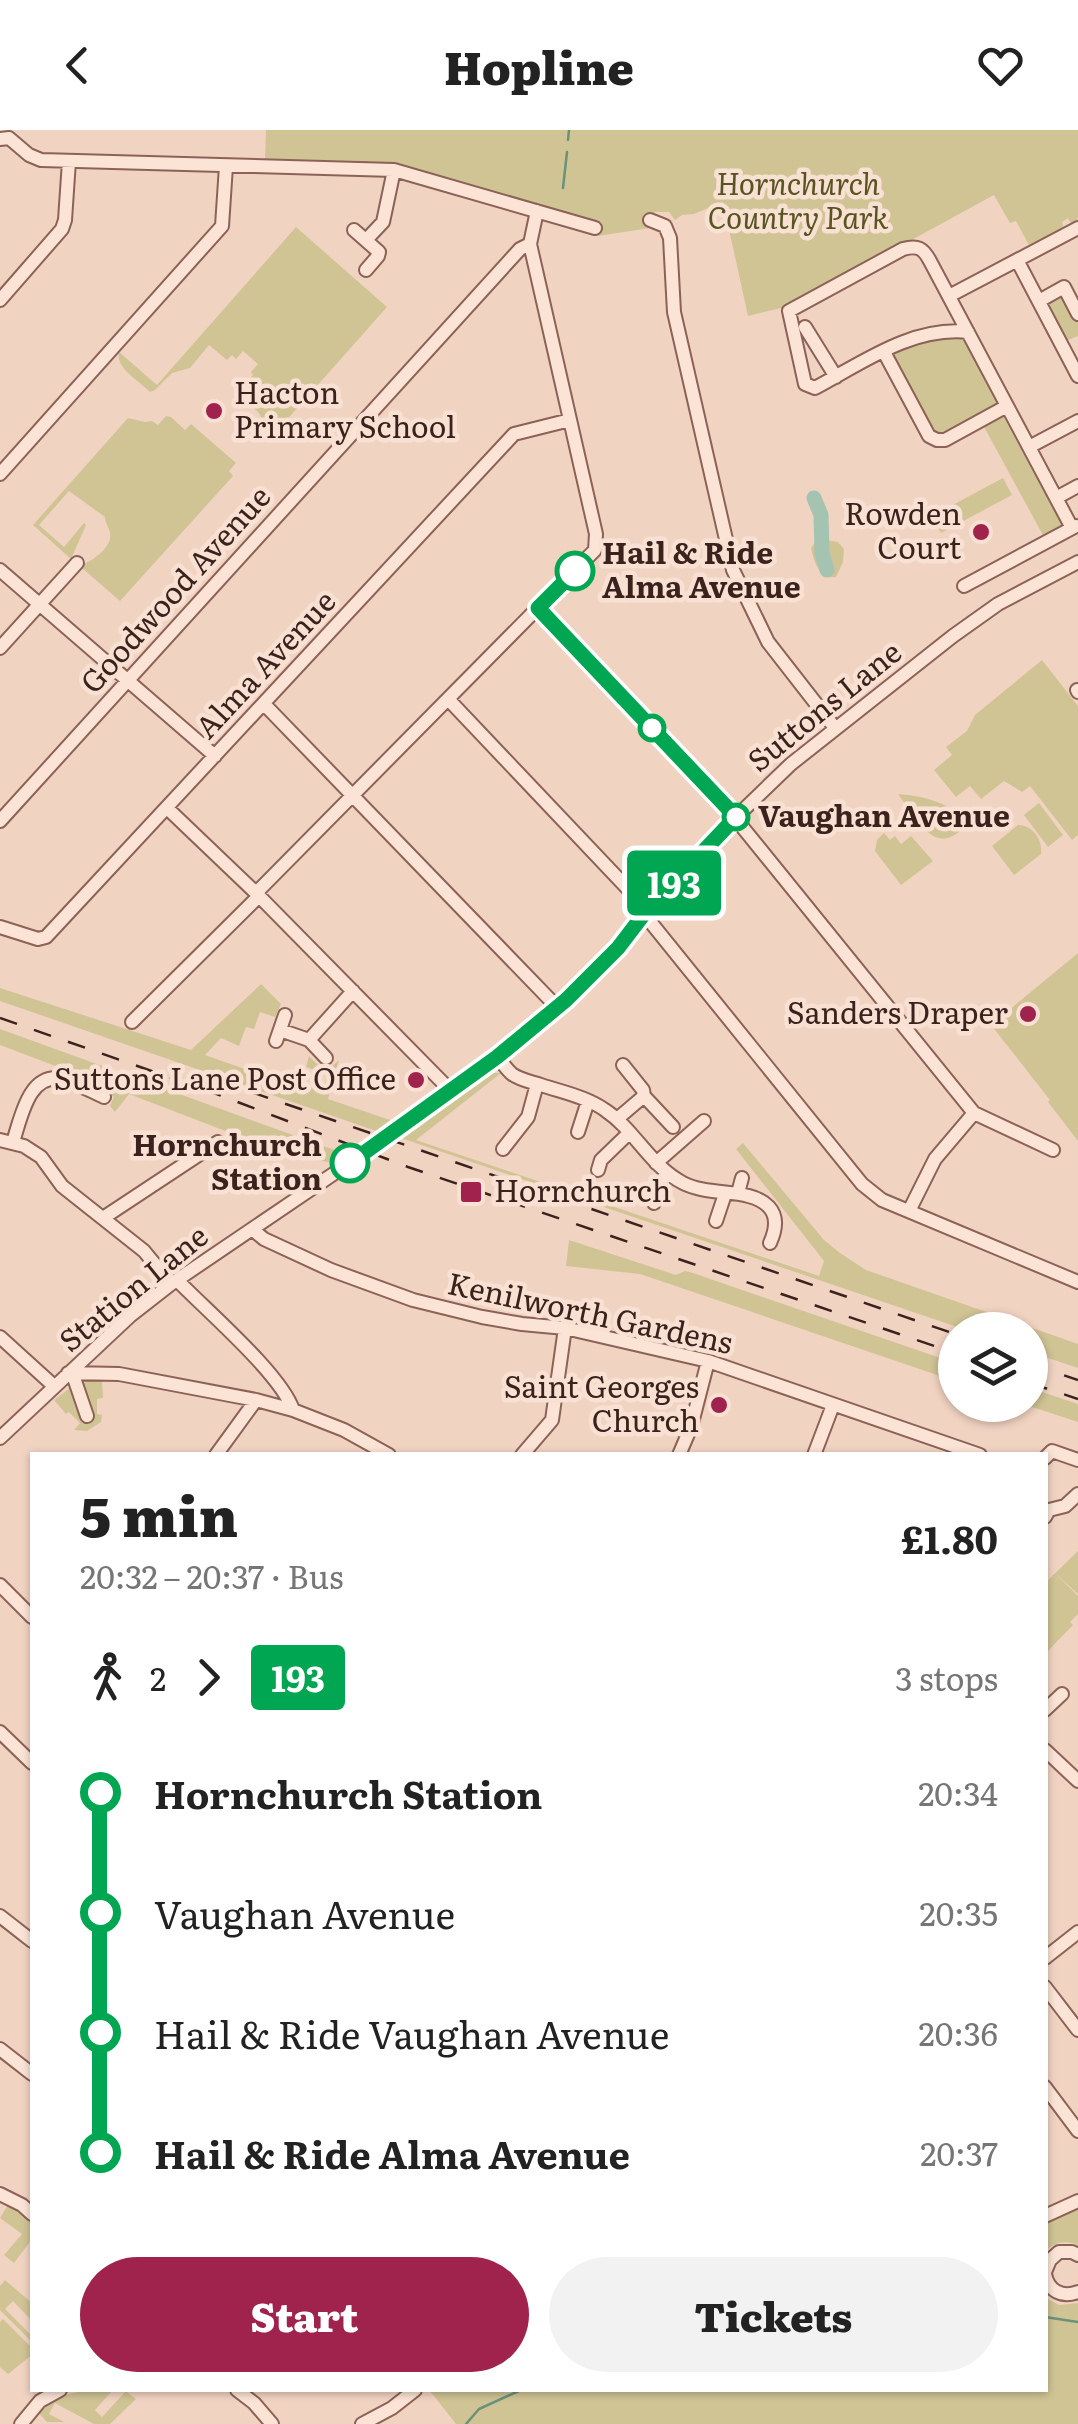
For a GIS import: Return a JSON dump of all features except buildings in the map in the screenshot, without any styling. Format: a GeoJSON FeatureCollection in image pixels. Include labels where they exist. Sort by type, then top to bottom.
{"type":"FeatureCollection","features":[{"type":"Feature","properties":{"kind":"street"},"geometry":{"type":"LineString","coordinates":[[4,139],[34,158],[68,161],[394,170],[595,228]]}},
{"type":"Feature","properties":{"kind":"street"},"geometry":{"type":"LineString","coordinates":[[0,300],[62,229],[68,161]]}},
{"type":"Feature","properties":{"kind":"street"},"geometry":{"type":"LineString","coordinates":[[0,474],[222,226],[226,166]]}},
{"type":"Feature","properties":{"kind":"street"},"geometry":{"type":"LineString","coordinates":[[366,240],[382,222],[394,170]]}},
{"type":"Feature","properties":{"kind":"street"},"geometry":{"type":"LineString","coordinates":[[132,1022],[595,550],[530,244],[537,211]]}},
{"type":"Feature","properties":{"kind":"street"},"geometry":{"type":"LineString","coordinates":[[650,220],[664,226],[670,238],[674,312],[733,570],[768,642],[835,728]]}},
{"type":"Feature","properties":{"kind":"street"},"geometry":{"type":"LineString","coordinates":[[948,296],[1078,228]]}},
{"type":"Feature","properties":{"kind":"street"},"geometry":{"type":"LineString","coordinates":[[354,230],[379,252],[366,270]]}},
{"type":"Feature","properties":{"kind":"street","name":"Goodwood Avenue"},"geometry":{"type":"LineString","coordinates":[[0,820],[509,260],[530,244]]}},
{"type":"Feature","properties":{"kind":"street"},"geometry":{"type":"LineString","coordinates":[[964,586],[1075,526],[1056,498],[1030,447],[1007,406],[968,332],[923,250],[914,246],[903,249],[789,311],[806,384],[815,388],[918,335],[968,332]]}},
{"type":"Feature","properties":{"kind":"street"},"geometry":{"type":"LineString","coordinates":[[1017,260],[1078,376]]}},
{"type":"Feature","properties":{"kind":"street"},"geometry":{"type":"LineString","coordinates":[[1039,301],[1064,287],[1078,314]]}},
{"type":"Feature","properties":{"kind":"street"},"geometry":{"type":"LineString","coordinates":[[804,327],[836,377]]}},
{"type":"Feature","properties":{"kind":"street"},"geometry":{"type":"LineString","coordinates":[[1063,347],[1077,340]]}},
{"type":"Feature","properties":{"kind":"street"},"geometry":{"type":"LineString","coordinates":[[884,352],[933,438],[945,440],[1007,406]]}},
{"type":"Feature","properties":{"kind":"street","name":"Alma Avenue"},"geometry":{"type":"LineString","coordinates":[[0,928],[38,939],[46,937],[514,434],[570,420]]}},
{"type":"Feature","properties":{"kind":"street"},"geometry":{"type":"LineString","coordinates":[[1030,447],[1078,421]]}},
{"type":"Feature","properties":{"kind":"street"},"geometry":{"type":"LineString","coordinates":[[1056,498],[1078,486]]}},
{"type":"Feature","properties":{"kind":"street","name":"Suttons Lane"},"geometry":{"type":"LineString","coordinates":[[406,1123],[558,1008],[618,948],[646,912],[735,818],[791,764],[998,604],[1078,562]]}},
{"type":"Feature","properties":{"kind":"street"},"geometry":{"type":"LineString","coordinates":[[0,648],[77,564]]}},
{"type":"Feature","properties":{"kind":"street"},"geometry":{"type":"LineString","coordinates":[[0,570],[215,756]]}},
{"type":"Feature","properties":{"kind":"street"},"geometry":{"type":"LineString","coordinates":[[538,608],[735,818],[974,1113],[1054,1150]]}},
{"type":"Feature","properties":{"kind":"street"},"geometry":{"type":"LineString","coordinates":[[448,699],[646,912],[862,1184],[882,1200],[1078,1282]]}},
{"type":"Feature","properties":{"kind":"street"},"geometry":{"type":"LineString","coordinates":[[264,704],[558,1008]]}},
{"type":"Feature","properties":{"kind":"street"},"geometry":{"type":"LineString","coordinates":[[168,808],[450,1090]]}},
{"type":"Feature","properties":{"kind":"street"},"geometry":{"type":"LineString","coordinates":[[309,1040],[353,991]]}},
{"type":"Feature","properties":{"kind":"street"},"geometry":{"type":"LineString","coordinates":[[280,1029],[309,1040],[326,1058]]}},
{"type":"Feature","properties":{"kind":"street"},"geometry":{"type":"LineString","coordinates":[[497,1057],[514,1076],[606,1110],[661,1168],[692,1188],[760,1200],[770,1208],[776,1224],[770,1244]]}},
{"type":"Feature","properties":{"kind":"street"},"geometry":{"type":"LineString","coordinates":[[623,1065],[672,1127]]}},
{"type":"Feature","properties":{"kind":"street"},"geometry":{"type":"LineString","coordinates":[[104,1097],[62,1078],[43,1082],[28,1098],[7,1141],[41,1157],[62,1186],[144,1252],[274,1378],[288,1396],[292,1410]]}},
{"type":"Feature","properties":{"kind":"street"},"geometry":{"type":"LineString","coordinates":[[502,1148],[528,1117],[537,1084]]}},
{"type":"Feature","properties":{"kind":"street"},"geometry":{"type":"LineString","coordinates":[[617,1119],[644,1096]]}},
{"type":"Feature","properties":{"kind":"street"},"geometry":{"type":"LineString","coordinates":[[578,1132],[588,1101]]}},
{"type":"Feature","properties":{"kind":"street"},"geometry":{"type":"LineString","coordinates":[[909,1212],[935,1159],[974,1113]]}},
{"type":"Feature","properties":{"kind":"street"},"geometry":{"type":"LineString","coordinates":[[654,1203],[661,1168],[704,1121]]}},
{"type":"Feature","properties":{"kind":"street","name":"Station Lane"},"geometry":{"type":"LineString","coordinates":[[0,1438],[130,1316],[406,1123]]}},
{"type":"Feature","properties":{"kind":"street"},"geometry":{"type":"LineString","coordinates":[[598,1170],[601,1160],[629,1133]]}},
{"type":"Feature","properties":{"kind":"street"},"geometry":{"type":"LineString","coordinates":[[104,1218],[218,1142]]}},
{"type":"Feature","properties":{"kind":"street"},"geometry":{"type":"LineString","coordinates":[[716,1221],[742,1178]]}},
{"type":"Feature","properties":{"kind":"street","name":"Kenilworth Gardens"},"geometry":{"type":"LineString","coordinates":[[252,1229],[264,1239],[331,1270],[413,1300],[522,1324],[565,1328],[708,1361],[950,1450]]}},
{"type":"Feature","properties":{"kind":"street"},"geometry":{"type":"LineString","coordinates":[[525,1452],[552,1420],[565,1328]]}},
{"type":"Feature","properties":{"kind":"street"},"geometry":{"type":"LineString","coordinates":[[0,1337],[54,1386]]}},
{"type":"Feature","properties":{"kind":"street"},"geometry":{"type":"LineString","coordinates":[[681,1452],[708,1361]]}},
{"type":"Feature","properties":{"kind":"street"},"geometry":{"type":"LineString","coordinates":[[70,1374],[120,1374],[256,1400],[344,1430],[384,1452]]}},
{"type":"Feature","properties":{"kind":"street","name":"Station Lane"},"geometry":{"type":"LineString","coordinates":[[70,1374],[87,1416]]}},
{"type":"Feature","properties":{"kind":"street"},"geometry":{"type":"LineString","coordinates":[[218,1452],[256,1400]]}},
{"type":"Feature","properties":{"kind":"street"},"geometry":{"type":"LineString","coordinates":[[815,1452],[833,1405]]}},
{"type":"Feature","properties":{"kind":"street"},"geometry":{"type":"LineString","coordinates":[[1048,1455],[1052,1451],[1078,1460]]}},
{"type":"Feature","properties":{"kind":"street"},"geometry":{"type":"LineString","coordinates":[[1048,1509],[1065,1506],[1078,1494]]}},
{"type":"Feature","properties":{"kind":"street"},"geometry":{"type":"LineString","coordinates":[[0,1586],[30,1615]]}},
{"type":"Feature","properties":{"kind":"street"},"geometry":{"type":"LineString","coordinates":[[1048,1707],[1062,1694]]}},
{"type":"Feature","properties":{"kind":"street"},"geometry":{"type":"LineString","coordinates":[[0,1732],[30,1761]]}},
{"type":"Feature","properties":{"kind":"street"},"geometry":{"type":"LineString","coordinates":[[1048,1753],[1078,1781]]}},
{"type":"Feature","properties":{"kind":"street"},"geometry":{"type":"LineString","coordinates":[[0,1916],[30,1939]]}},
{"type":"Feature","properties":{"kind":"street"},"geometry":{"type":"LineString","coordinates":[[1048,1956],[1078,1932]]}},
{"type":"Feature","properties":{"kind":"street"},"geometry":{"type":"LineString","coordinates":[[1048,1992],[1078,2030]]}},
{"type":"Feature","properties":{"kind":"street"},"geometry":{"type":"LineString","coordinates":[[0,2049],[30,2072]]}},
{"type":"Feature","properties":{"kind":"street"},"geometry":{"type":"LineString","coordinates":[[1048,2091],[1078,2131]]}},
{"type":"Feature","properties":{"kind":"street"},"geometry":{"type":"LineString","coordinates":[[0,2194],[30,2212]]}},
{"type":"Feature","properties":{"kind":"street"},"geometry":{"type":"LineString","coordinates":[[1048,2215],[1078,2200]]}},
{"type":"Feature","properties":{"kind":"street"},"geometry":{"type":"LineString","coordinates":[[1048,2267],[1060,2252],[1078,2255]]}},
{"type":"Feature","properties":{"kind":"street"},"geometry":{"type":"LineString","coordinates":[[1048,2285],[1060,2294],[1078,2292]]}},
{"type":"Feature","properties":{"kind":"street"},"geometry":{"type":"LineString","coordinates":[[21,2424],[40,2401],[56,2392]]}},
{"type":"Feature","properties":{"kind":"street"},"geometry":{"type":"LineString","coordinates":[[240,2392],[272,2424]]}},
{"type":"Feature","properties":{"kind":"street"},"geometry":{"type":"LineString","coordinates":[[362,2424],[412,2392]]}},
{"type":"Feature","properties":{"kind":"green space","name":"Hornchurch Country Park"},"geometry":{"type":"Polygon","coordinates":[[[266,130],[1078,130],[1078,217],[1075,225],[1068,218],[1062,222],[1064,230],[1029,245],[1016,221],[1010,223],[994,195],[787,308],[748,316],[723,202],[675,220],[669,212],[655,212],[650,228],[598,236],[600,225],[402,168],[265,160],[266,130]]]}},
{"type":"Feature","properties":{"kind":"green space"},"geometry":{"type":"Polygon","coordinates":[[[296,227],[387,307],[284,423],[278,419],[266,432],[250,396],[241,388],[258,364],[243,351],[236,359],[232,355],[227,360],[209,345],[190,368],[172,373],[150,392],[124,369],[119,352],[157,385],[296,227]]]}},
{"type":"Feature","properties":{"kind":"green space"},"geometry":{"type":"Polygon","coordinates":[[[1064,296],[1078,322],[1078,336],[1066,341],[1046,303],[1064,296]]]}},
{"type":"Feature","properties":{"kind":"green space"},"geometry":{"type":"Polygon","coordinates":[[[964,337],[999,407],[944,436],[935,435],[891,356],[922,339],[964,337]]]}},
{"type":"Feature","properties":{"kind":"green space"},"geometry":{"type":"Polygon","coordinates":[[[1002,414],[1064,529],[1045,539],[983,425],[1002,414]]]}},
{"type":"Feature","properties":{"kind":"green space"},"geometry":{"type":"Polygon","coordinates":[[[166,416],[185,430],[191,424],[236,463],[229,471],[233,476],[120,601],[82,568],[108,543],[110,533],[105,517],[69,491],[39,525],[64,547],[86,525],[71,559],[33,525],[128,418],[158,425],[166,416]]]}},
{"type":"Feature","properties":{"kind":"green space"},"geometry":{"type":"Polygon","coordinates":[[[1003,478],[1012,495],[941,533],[932,516],[1003,478]]]}},
{"type":"Feature","properties":{"kind":"green space"},"geometry":{"type":"Polygon","coordinates":[[[821,539],[838,542],[844,549],[836,577],[825,576],[816,564],[811,548],[821,539]]]}},
{"type":"Feature","properties":{"kind":"green space"},"geometry":{"type":"Polygon","coordinates":[[[1042,660],[1078,706],[1078,835],[1072,840],[1030,786],[1022,792],[1004,781],[981,799],[970,786],[956,797],[934,770],[952,755],[946,747],[967,731],[975,715],[1042,660]]]}},
{"type":"Feature","properties":{"kind":"green space"},"geometry":{"type":"Polygon","coordinates":[[[898,794],[937,802],[970,823],[948,838],[933,836],[919,824],[898,794]]]}},
{"type":"Feature","properties":{"kind":"green space"},"geometry":{"type":"Polygon","coordinates":[[[1039,803],[1063,835],[1048,847],[1024,815],[1039,803]]]}},
{"type":"Feature","properties":{"kind":"green space"},"geometry":{"type":"Polygon","coordinates":[[[1018,825],[1036,834],[1041,854],[1014,875],[992,846],[1018,825]]]}},
{"type":"Feature","properties":{"kind":"green space"},"geometry":{"type":"Polygon","coordinates":[[[884,833],[890,840],[895,836],[901,844],[911,836],[933,861],[901,885],[875,851],[877,840],[884,833]]]}},
{"type":"Feature","properties":{"kind":"green space"},"geometry":{"type":"Polygon","coordinates":[[[1078,953],[1078,1141],[991,1025],[1078,953]]]}},
{"type":"Feature","properties":{"kind":"green space"},"geometry":{"type":"Polygon","coordinates":[[[261,984],[281,1004],[275,1017],[260,1012],[254,1029],[246,1027],[239,1046],[221,1038],[205,1055],[293,1086],[296,1082],[322,1092],[328,1075],[306,1067],[309,1056],[319,1066],[324,1062],[330,1068],[339,1060],[328,1099],[398,1125],[385,1134],[0,1001],[0,988],[191,1050],[261,984]]]}},
{"type":"Feature","properties":{"kind":"green space"},"geometry":{"type":"Polygon","coordinates":[[[0,1029],[351,1156],[340,1164],[288,1155],[129,1094],[115,1112],[110,1106],[114,1097],[106,1093],[108,1086],[0,1045],[0,1029]]]}},
{"type":"Feature","properties":{"kind":"green space"},"geometry":{"type":"Polygon","coordinates":[[[488,1073],[501,1073],[416,1140],[819,1276],[824,1261],[736,1149],[743,1143],[824,1240],[840,1253],[866,1270],[986,1312],[938,1312],[938,1320],[398,1137],[488,1073]]]}},
{"type":"Feature","properties":{"kind":"green space"},"geometry":{"type":"Polygon","coordinates":[[[569,1240],[676,1275],[690,1272],[938,1357],[938,1375],[640,1274],[566,1266],[569,1240]]]}},
{"type":"Feature","properties":{"kind":"green space"},"geometry":{"type":"Polygon","coordinates":[[[1048,1334],[1078,1344],[1078,1368],[1048,1358],[1048,1334]]]}},
{"type":"Feature","properties":{"kind":"green space"},"geometry":{"type":"Polygon","coordinates":[[[88,1381],[102,1381],[103,1398],[97,1399],[101,1422],[87,1431],[74,1430],[80,1423],[54,1400],[88,1381]]]}},
{"type":"Feature","properties":{"kind":"green space"},"geometry":{"type":"Polygon","coordinates":[[[1048,1394],[1078,1404],[1078,1422],[1048,1412],[1048,1394]]]}},
{"type":"Feature","properties":{"kind":"green space"},"geometry":{"type":"Polygon","coordinates":[[[1078,1551],[1078,1594],[1056,1574],[1078,1596],[1078,1614],[1070,1622],[1073,1625],[1048,1651],[1048,1580],[1078,1551]]]}},
{"type":"Feature","properties":{"kind":"green space"},"geometry":{"type":"Polygon","coordinates":[[[8,2205],[30,2222],[30,2242],[14,2263],[4,2255],[22,2234],[0,2218],[8,2205]]]}},
{"type":"Feature","properties":{"kind":"green space"},"geometry":{"type":"Polygon","coordinates":[[[1078,2205],[1078,2245],[1061,2243],[1048,2249],[1048,2219],[1078,2205]]]}},
{"type":"Feature","properties":{"kind":"green space"},"geometry":{"type":"Polygon","coordinates":[[[5,2280],[30,2301],[30,2319],[13,2301],[5,2309],[30,2334],[30,2340],[0,2310],[0,2286],[5,2280]]]}},
{"type":"Feature","properties":{"kind":"green space"},"geometry":{"type":"Polygon","coordinates":[[[1048,2299],[1059,2305],[1078,2303],[1078,2424],[456,2424],[431,2392],[1048,2392],[1048,2299]]]}},
{"type":"Feature","properties":{"kind":"green space"},"geometry":{"type":"Polygon","coordinates":[[[3,2319],[30,2346],[30,2357],[8,2374],[0,2367],[3,2319]]]}},
{"type":"Feature","properties":{"kind":"green space"},"geometry":{"type":"Polygon","coordinates":[[[111,2392],[95,2410],[102,2417],[125,2392],[136,2399],[110,2424],[94,2424],[55,2403],[49,2414],[64,2422],[47,2422],[37,2411],[66,2395],[111,2392]]]}},
{"type":"Feature","properties":{"kind":"waterway"},"geometry":{"type":"LineString","coordinates":[[568,140],[569,130]]}},
{"type":"Feature","properties":{"kind":"waterway"},"geometry":{"type":"LineString","coordinates":[[563,188],[567,152]]}},
{"type":"Feature","properties":{"kind":"waterway"},"geometry":{"type":"LineString","coordinates":[[814,498],[821,515],[822,553],[827,570]]}},
{"type":"Feature","properties":{"kind":"waterway"},"geometry":{"type":"LineString","coordinates":[[1048,2317],[1078,2322]]}},
{"type":"Feature","properties":{"kind":"waterway"},"geometry":{"type":"LineString","coordinates":[[466,2424],[479,2409],[517,2392]]}},
{"type":"Feature","properties":{"kind":"railway"},"geometry":{"type":"LineString","coordinates":[[0,1018],[206,1090],[408,1167],[938,1347]]}},
{"type":"Feature","properties":{"kind":"railway"},"geometry":{"type":"LineString","coordinates":[[251,1092],[938,1328]]}},
{"type":"Feature","properties":{"kind":"railway"},"geometry":{"type":"LineString","coordinates":[[1048,1370],[1078,1380]]}},
{"type":"Feature","properties":{"kind":"railway"},"geometry":{"type":"LineString","coordinates":[[1048,1389],[1078,1399]]}},
{"type":"Feature","properties":{"kind":"bus line","name":"193"},"geometry":{"type":"LineString","coordinates":[[350,1163],[497,1057],[566,1000],[736,817],[538,608],[575,571]]}},
{"type":"Feature","properties":{"kind":"place","name":"Hacton Primary School"},"geometry":{"type":"Point","coordinates":[214,411]}},
{"type":"Feature","properties":{"kind":"place","name":"Rowden Court"},"geometry":{"type":"Point","coordinates":[981,532]}},
{"type":"Feature","properties":{"kind":"place","name":"Hail & Ride Alma Avenue"},"geometry":{"type":"Point","coordinates":[575,571]}},
{"type":"Feature","properties":{"kind":"place","name":"Vaughan Avenue"},"geometry":{"type":"Point","coordinates":[736,817]}},
{"type":"Feature","properties":{"kind":"place","name":"Sanders Draper"},"geometry":{"type":"Point","coordinates":[1028,1014]}},
{"type":"Feature","properties":{"kind":"place","name":"Suttons Lane Post Office"},"geometry":{"type":"Point","coordinates":[416,1080]}},
{"type":"Feature","properties":{"kind":"place","name":"Hornchurch Station"},"geometry":{"type":"Point","coordinates":[350,1163]}},
{"type":"Feature","properties":{"kind":"place","name":"Hornchurch"},"geometry":{"type":"Point","coordinates":[471,1192]}},
{"type":"Feature","properties":{"kind":"place","name":"Saint Georges Church"},"geometry":{"type":"Point","coordinates":[719,1405]}}]}
